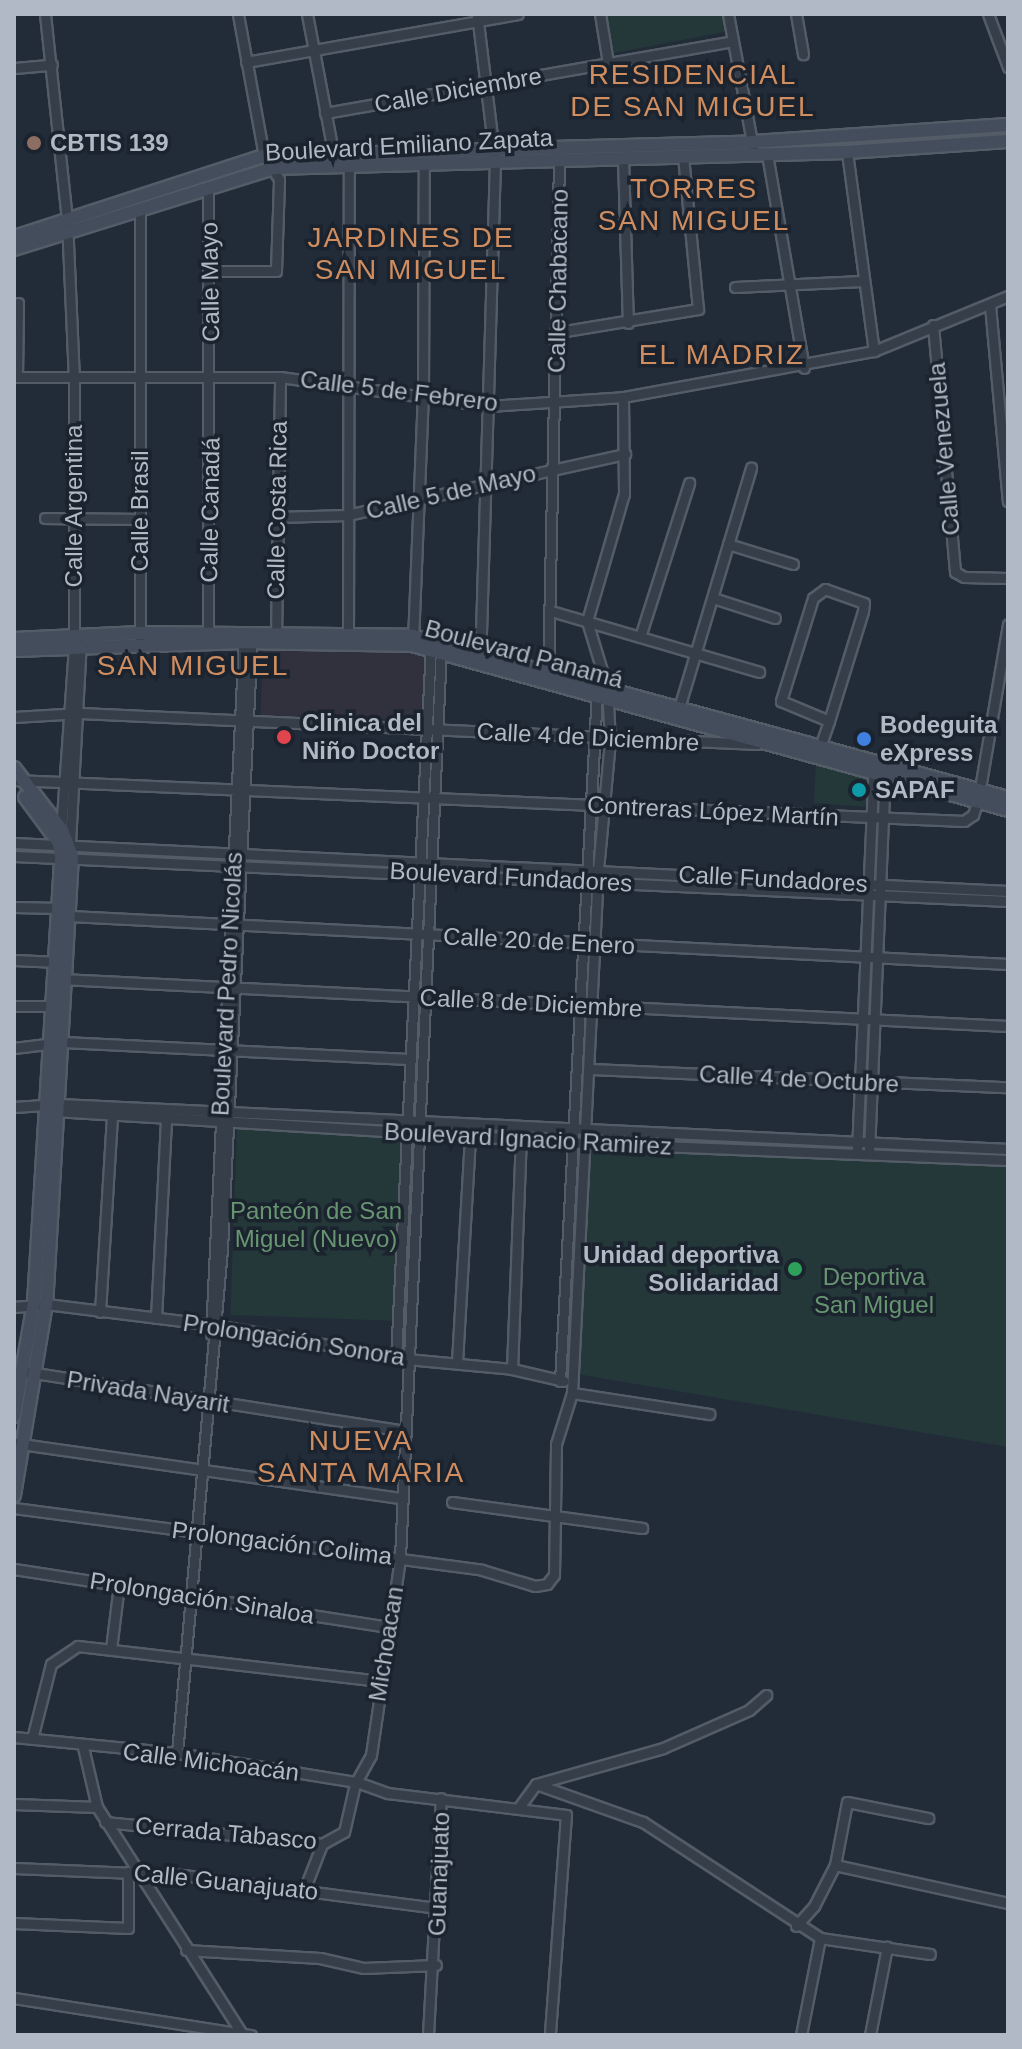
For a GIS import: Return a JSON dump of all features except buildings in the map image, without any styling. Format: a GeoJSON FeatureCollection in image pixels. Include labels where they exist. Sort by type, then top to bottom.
{"type":"FeatureCollection","features":[{"type":"Feature","properties":{"kind":"street","name":"Calle Argentina"},"geometry":{"type":"LineString","coordinates":[[45,14],[67,220],[74,378],[73,517],[78,640],[75,713]]}},
{"type":"Feature","properties":{"kind":"street"},"geometry":{"type":"LineString","coordinates":[[209,271],[276,271],[279,179],[264,156],[238,14]]}},
{"type":"Feature","properties":{"kind":"street"},"geometry":{"type":"LineString","coordinates":[[307,14],[333,151]]}},
{"type":"Feature","properties":{"kind":"street"},"geometry":{"type":"LineString","coordinates":[[246,62],[477,17],[518,14]]}},
{"type":"Feature","properties":{"kind":"street"},"geometry":{"type":"LineString","coordinates":[[600,14],[608,63]]}},
{"type":"Feature","properties":{"kind":"street"},"geometry":{"type":"LineString","coordinates":[[728,14],[791,287],[804,368]]}},
{"type":"Feature","properties":{"kind":"street"},"geometry":{"type":"LineString","coordinates":[[796,14],[803,54]]}},
{"type":"Feature","properties":{"kind":"street"},"geometry":{"type":"LineString","coordinates":[[988,14],[1008,67]]}},
{"type":"Feature","properties":{"kind":"street"},"geometry":{"type":"LineString","coordinates":[[477,17],[494,156],[488,484],[480,658]]}},
{"type":"Feature","properties":{"kind":"street","name":"Calle Diciembre"},"geometry":{"type":"LineString","coordinates":[[325,113],[733,41]]}},
{"type":"Feature","properties":{"kind":"street"},"geometry":{"type":"LineString","coordinates":[[14,68],[52,65]]}},
{"type":"Feature","properties":{"kind":"street","name":"Boulevard Emiliano Zapata"},"geometry":{"type":"LineString","coordinates":[[14,237],[264,156],[333,151],[559,160],[683,157],[1008,125]]}},
{"type":"Feature","properties":{"kind":"street","name":"Boulevard Emiliano Zapata"},"geometry":{"type":"LineString","coordinates":[[14,249],[274,168],[424,164],[494,156],[758,150],[847,152],[1008,141]]}},
{"type":"Feature","properties":{"kind":"street"},"geometry":{"type":"LineString","coordinates":[[847,152],[862,281],[874,351]]}},
{"type":"Feature","properties":{"kind":"street"},"geometry":{"type":"LineString","coordinates":[[559,332],[698,309],[683,157]]}},
{"type":"Feature","properties":{"kind":"street"},"geometry":{"type":"LineString","coordinates":[[623,158],[628,323]]}},
{"type":"Feature","properties":{"kind":"street","name":"Calle Chabacano"},"geometry":{"type":"LineString","coordinates":[[548,676],[559,332],[559,160]]}},
{"type":"Feature","properties":{"kind":"street"},"geometry":{"type":"LineString","coordinates":[[413,641],[423,395],[424,164]]}},
{"type":"Feature","properties":{"kind":"street"},"geometry":{"type":"LineString","coordinates":[[348,638],[349,165]]}},
{"type":"Feature","properties":{"kind":"street","name":"Calle Mayo"},"geometry":{"type":"LineString","coordinates":[[208,188],[212,377]]}},
{"type":"Feature","properties":{"kind":"street","name":"Calle Brasil"},"geometry":{"type":"LineString","coordinates":[[140,210],[140,639]]}},
{"type":"Feature","properties":{"kind":"street"},"geometry":{"type":"LineString","coordinates":[[735,287],[791,287],[862,281]]}},
{"type":"Feature","properties":{"kind":"street","name":"Calle 5 de Febrero"},"geometry":{"type":"LineString","coordinates":[[16,377],[280,377],[489,406],[623,397],[804,368],[874,351],[1008,296]]}},
{"type":"Feature","properties":{"kind":"street"},"geometry":{"type":"LineString","coordinates":[[16,377],[18,303]]}},
{"type":"Feature","properties":{"kind":"street"},"geometry":{"type":"LineString","coordinates":[[990,305],[1004,427],[1008,501]]}},
{"type":"Feature","properties":{"kind":"street","name":"Calle Venezuela"},"geometry":{"type":"LineString","coordinates":[[933,325],[955,572],[964,577],[1008,578]]}},
{"type":"Feature","properties":{"kind":"street","name":"Calle Canadá"},"geometry":{"type":"LineString","coordinates":[[208,638],[212,377]]}},
{"type":"Feature","properties":{"kind":"street","name":"Calle Costa Rica"},"geometry":{"type":"LineString","coordinates":[[276,637],[280,377]]}},
{"type":"Feature","properties":{"kind":"street"},"geometry":{"type":"LineString","coordinates":[[555,1516],[556,1444],[572,1388],[597,944],[598,875],[610,740],[603,688],[587,621],[624,494],[623,397]]}},
{"type":"Feature","properties":{"kind":"street","name":"Calle 5 de Mayo"},"geometry":{"type":"LineString","coordinates":[[277,517],[347,515],[625,454]]}},
{"type":"Feature","properties":{"kind":"street"},"geometry":{"type":"LineString","coordinates":[[679,708],[698,654],[751,468]]}},
{"type":"Feature","properties":{"kind":"street"},"geometry":{"type":"LineString","coordinates":[[640,637],[689,483]]}},
{"type":"Feature","properties":{"kind":"street"},"geometry":{"type":"LineString","coordinates":[[45,518],[140,519]]}},
{"type":"Feature","properties":{"kind":"street"},"geometry":{"type":"LineString","coordinates":[[728,544],[793,564]]}},
{"type":"Feature","properties":{"kind":"street"},"geometry":{"type":"LineString","coordinates":[[818,753],[829,721],[864,603],[825,589],[813,598],[781,701],[829,721]]}},
{"type":"Feature","properties":{"kind":"street"},"geometry":{"type":"LineString","coordinates":[[713,598],[775,618]]}},
{"type":"Feature","properties":{"kind":"street"},"geometry":{"type":"LineString","coordinates":[[551,611],[759,672]]}},
{"type":"Feature","properties":{"kind":"street"},"geometry":{"type":"LineString","coordinates":[[979,795],[1008,625]]}},
{"type":"Feature","properties":{"kind":"street"},"geometry":{"type":"LineString","coordinates":[[241,856],[248,637]]}},
{"type":"Feature","properties":{"kind":"street","name":"Boulevard Panamá"},"geometry":{"type":"LineString","coordinates":[[14,639],[276,637],[413,641],[679,708],[880,770],[979,795],[1008,798]]}},
{"type":"Feature","properties":{"kind":"street","name":"Boulevard Panamá"},"geometry":{"type":"LineString","coordinates":[[14,650],[78,640]]}},
{"type":"Feature","properties":{"kind":"street"},"geometry":{"type":"LineString","coordinates":[[401,1359],[405,1127],[411,997],[436,648]]}},
{"type":"Feature","properties":{"kind":"street"},"geometry":{"type":"LineString","coordinates":[[401,1359],[418,1127],[436,797],[439,730],[436,648]]}},
{"type":"Feature","properties":{"kind":"street"},"geometry":{"type":"LineString","coordinates":[[560,1381],[574,1142],[584,874],[595,739],[603,688]]}},
{"type":"Feature","properties":{"kind":"street","name":"Boulevard Panamá"},"geometry":{"type":"LineString","coordinates":[[603,688],[760,744],[818,753]]}},
{"type":"Feature","properties":{"kind":"street"},"geometry":{"type":"LineString","coordinates":[[61,962],[70,916],[65,846],[65,778],[75,713]]}},
{"type":"Feature","properties":{"kind":"street"},"geometry":{"type":"LineString","coordinates":[[14,1495],[18,1415],[40,1304],[61,962],[59,908],[65,846],[77,779],[75,713]]}},
{"type":"Feature","properties":{"kind":"street","name":"Calle 4 de Diciembre"},"geometry":{"type":"LineString","coordinates":[[14,717],[75,713],[610,740],[760,744]]}},
{"type":"Feature","properties":{"kind":"street"},"geometry":{"type":"LineString","coordinates":[[857,1150],[871,890],[871,818],[880,770]]}},
{"type":"Feature","properties":{"kind":"street"},"geometry":{"type":"LineString","coordinates":[[869,1151],[877,958],[884,890],[880,770]]}},
{"type":"Feature","properties":{"kind":"street"},"geometry":{"type":"LineString","coordinates":[[16,777],[65,846]]}},
{"type":"Feature","properties":{"kind":"street","name":"Contreras López Martín"},"geometry":{"type":"LineString","coordinates":[[16,777],[964,821],[973,815],[979,795]]}},
{"type":"Feature","properties":{"kind":"street","name":"Boulevard Panamá"},"geometry":{"type":"LineString","coordinates":[[979,795],[1008,810]]}},
{"type":"Feature","properties":{"kind":"street"},"geometry":{"type":"LineString","coordinates":[[14,843],[233,863]]}},
{"type":"Feature","properties":{"kind":"street"},"geometry":{"type":"LineString","coordinates":[[14,856],[65,846]]}},
{"type":"Feature","properties":{"kind":"street","name":"Calle Fundadores"},"geometry":{"type":"LineString","coordinates":[[65,846],[432,862],[598,875],[871,890],[1008,891]]}},
{"type":"Feature","properties":{"kind":"street","name":"Boulevard Pedro Nicolás"},"geometry":{"type":"LineString","coordinates":[[177,1753],[200,1533],[201,1470],[224,1118],[227,1049],[225,987],[233,863],[241,856]]}},
{"type":"Feature","properties":{"kind":"street","name":"Boulevard Pedro Nicolás"},"geometry":{"type":"LineString","coordinates":[[227,1049],[241,925],[241,856]]}},
{"type":"Feature","properties":{"kind":"street","name":"Boulevard Fundadores"},"geometry":{"type":"LineString","coordinates":[[241,856],[419,873],[584,874]]}},
{"type":"Feature","properties":{"kind":"street"},"geometry":{"type":"LineString","coordinates":[[884,890],[1008,901]]}},
{"type":"Feature","properties":{"kind":"street"},"geometry":{"type":"LineString","coordinates":[[14,907],[59,908]]}},
{"type":"Feature","properties":{"kind":"street","name":"Calle 20 de Enero"},"geometry":{"type":"LineString","coordinates":[[70,916],[1008,964]]}},
{"type":"Feature","properties":{"kind":"street"},"geometry":{"type":"LineString","coordinates":[[14,960],[61,962]]}},
{"type":"Feature","properties":{"kind":"street"},"geometry":{"type":"LineString","coordinates":[[57,1042],[52,1006],[60,979]]}},
{"type":"Feature","properties":{"kind":"street","name":"Calle 8 de Diciembre"},"geometry":{"type":"LineString","coordinates":[[60,979],[1008,1026]]}},
{"type":"Feature","properties":{"kind":"street"},"geometry":{"type":"LineString","coordinates":[[14,1006],[52,1006]]}},
{"type":"Feature","properties":{"kind":"street"},"geometry":{"type":"LineString","coordinates":[[14,1048],[57,1042],[409,1059]]}},
{"type":"Feature","properties":{"kind":"street","name":"Calle 4 de Octubre"},"geometry":{"type":"LineString","coordinates":[[590,1069],[1008,1087]]}},
{"type":"Feature","properties":{"kind":"street"},"geometry":{"type":"LineString","coordinates":[[14,1107],[51,1107]]}},
{"type":"Feature","properties":{"kind":"street","name":"Boulevard Ignacio Ramirez"},"geometry":{"type":"LineString","coordinates":[[51,1107],[166,1120],[224,1118]]}},
{"type":"Feature","properties":{"kind":"street","name":"Boulevard Ignacio Ramirez"},"geometry":{"type":"LineString","coordinates":[[51,1107],[405,1127],[574,1130],[1008,1160]]}},
{"type":"Feature","properties":{"kind":"street"},"geometry":{"type":"LineString","coordinates":[[100,1312],[112,1115]]}},
{"type":"Feature","properties":{"kind":"street"},"geometry":{"type":"LineString","coordinates":[[156,1318],[166,1120]]}},
{"type":"Feature","properties":{"kind":"street","name":"Boulevard Ignacio Ramirez"},"geometry":{"type":"LineString","coordinates":[[418,1127],[470,1137],[857,1150]]}},
{"type":"Feature","properties":{"kind":"street"},"geometry":{"type":"LineString","coordinates":[[457,1362],[470,1137]]}},
{"type":"Feature","properties":{"kind":"street"},"geometry":{"type":"LineString","coordinates":[[512,1369],[521,1139]]}},
{"type":"Feature","properties":{"kind":"street","name":"Boulevard Ignacio Ramirez"},"geometry":{"type":"LineString","coordinates":[[869,1151],[1008,1149]]}},
{"type":"Feature","properties":{"kind":"street","name":"Prolongación Sonora"},"geometry":{"type":"LineString","coordinates":[[14,1307],[40,1304],[156,1318],[401,1359],[512,1369],[560,1381],[572,1388],[709,1414]]}},
{"type":"Feature","properties":{"kind":"street","name":"Michoacan"},"geometry":{"type":"LineString","coordinates":[[357,1782],[371,1755],[400,1558],[401,1359]]}},
{"type":"Feature","properties":{"kind":"street","name":"Privada Nayarit"},"geometry":{"type":"LineString","coordinates":[[28,1372],[403,1431]]}},
{"type":"Feature","properties":{"kind":"street"},"geometry":{"type":"LineString","coordinates":[[18,1443],[400,1498]]}},
{"type":"Feature","properties":{"kind":"street"},"geometry":{"type":"LineString","coordinates":[[452,1502],[642,1528]]}},
{"type":"Feature","properties":{"kind":"street","name":"Prolongación Colima"},"geometry":{"type":"LineString","coordinates":[[14,1508],[400,1558],[547,1584],[554,1575],[555,1516]]}},
{"type":"Feature","properties":{"kind":"street","name":"Prolongación Sinaloa"},"geometry":{"type":"LineString","coordinates":[[14,1569],[389,1627]]}},
{"type":"Feature","properties":{"kind":"street"},"geometry":{"type":"LineString","coordinates":[[111,1649],[119,1585]]}},
{"type":"Feature","properties":{"kind":"street"},"geometry":{"type":"LineString","coordinates":[[32,1739],[51,1664],[63,1652],[78,1646],[188,1655],[380,1681]]}},
{"type":"Feature","properties":{"kind":"street"},"geometry":{"type":"LineString","coordinates":[[520,1806],[536,1784],[663,1748],[749,1710],[766,1695]]}},
{"type":"Feature","properties":{"kind":"street","name":"Calle Michoacán"},"geometry":{"type":"LineString","coordinates":[[14,1737],[83,1747],[177,1753],[357,1782]]}},
{"type":"Feature","properties":{"kind":"street"},"geometry":{"type":"LineString","coordinates":[[83,1747],[97,1807],[131,1872],[245,2034]]}},
{"type":"Feature","properties":{"kind":"street","name":"Guanajuato"},"geometry":{"type":"LineString","coordinates":[[357,1782],[388,1793],[441,1798],[436,1965],[428,2035]]}},
{"type":"Feature","properties":{"kind":"street","name":"Cerrada Tabasco"},"geometry":{"type":"LineString","coordinates":[[105,1822],[322,1844],[344,1832],[357,1782]]}},
{"type":"Feature","properties":{"kind":"street"},"geometry":{"type":"LineString","coordinates":[[536,1784],[643,1822],[796,1926],[820,1938],[930,1954]]}},
{"type":"Feature","properties":{"kind":"street"},"geometry":{"type":"LineString","coordinates":[[441,1798],[520,1806],[566,1815],[550,2035]]}},
{"type":"Feature","properties":{"kind":"street"},"geometry":{"type":"LineString","coordinates":[[796,1926],[814,1906],[835,1865],[847,1802],[928,1818]]}},
{"type":"Feature","properties":{"kind":"street"},"geometry":{"type":"LineString","coordinates":[[14,1804],[97,1807]]}},
{"type":"Feature","properties":{"kind":"street"},"geometry":{"type":"LineString","coordinates":[[304,1890],[322,1844]]}},
{"type":"Feature","properties":{"kind":"street"},"geometry":{"type":"LineString","coordinates":[[835,1865],[1008,1903]]}},
{"type":"Feature","properties":{"kind":"street","name":"Calle Guanajuato"},"geometry":{"type":"LineString","coordinates":[[14,1868],[131,1872],[438,1908]]}},
{"type":"Feature","properties":{"kind":"street"},"geometry":{"type":"LineString","coordinates":[[14,1923],[128,1928],[131,1872]]}},
{"type":"Feature","properties":{"kind":"street"},"geometry":{"type":"LineString","coordinates":[[801,2035],[820,1938]]}},
{"type":"Feature","properties":{"kind":"street"},"geometry":{"type":"LineString","coordinates":[[870,2035],[887,1947]]}},
{"type":"Feature","properties":{"kind":"street"},"geometry":{"type":"LineString","coordinates":[[186,1950],[320,1958],[363,1968],[436,1965]]}},
{"type":"Feature","properties":{"kind":"street"},"geometry":{"type":"LineString","coordinates":[[14,1998],[245,2034]]}},
{"type":"Feature","properties":{"kind":"shaded area"},"geometry":{"type":"Polygon","coordinates":[[[263,645],[428,651],[425,721],[261,715],[263,645]]]}},
{"type":"Feature","properties":{"kind":"green space"},"geometry":{"type":"Polygon","coordinates":[[[607,14],[725,14],[729,31],[614,53],[607,14]]]}},
{"type":"Feature","properties":{"kind":"green space"},"geometry":{"type":"Polygon","coordinates":[[[816,761],[869,775],[868,807],[814,803],[816,761]]]}},
{"type":"Feature","properties":{"kind":"green space","name":"Panteón de San Miguel (Nuevo)"},"geometry":{"type":"Polygon","coordinates":[[[237,1128],[403,1134],[396,1321],[230,1315],[237,1128]]]}},
{"type":"Feature","properties":{"kind":"green space","name":"Unidad deportiva Solidaridad"},"geometry":{"type":"Polygon","coordinates":[[[587,1144],[1008,1164],[1008,1447],[577,1374],[587,1144]]]}},
{"type":"Feature","properties":{"kind":"place","name":"CBTIS 139"},"geometry":{"type":"Point","coordinates":[34,143]}},
{"type":"Feature","properties":{"kind":"place","name":"Clinica del Niño Doctor"},"geometry":{"type":"Point","coordinates":[284,737]}},
{"type":"Feature","properties":{"kind":"place","name":"Bodeguita eXpress"},"geometry":{"type":"Point","coordinates":[864,739]}},
{"type":"Feature","properties":{"kind":"place","name":"SAPAF"},"geometry":{"type":"Point","coordinates":[859,790]}},
{"type":"Feature","properties":{"kind":"place","name":"Unidad deportiva Solidaridad"},"geometry":{"type":"Point","coordinates":[795,1269]}},
{"type":"Feature","properties":{"kind":"district","name":"RESIDENCIAL DE SAN MIGUEL"},"geometry":{"type":"Point","coordinates":[693,91]}},
{"type":"Feature","properties":{"kind":"district","name":"TORRES SAN MIGUEL"},"geometry":{"type":"Point","coordinates":[694,205]}},
{"type":"Feature","properties":{"kind":"district","name":"JARDINES DE SAN MIGUEL"},"geometry":{"type":"Point","coordinates":[411,254]}},
{"type":"Feature","properties":{"kind":"district","name":"EL MADRIZ"},"geometry":{"type":"Point","coordinates":[722,355]}},
{"type":"Feature","properties":{"kind":"district","name":"SAN MIGUEL"},"geometry":{"type":"Point","coordinates":[193,666]}},
{"type":"Feature","properties":{"kind":"district","name":"NUEVA SANTA MARIA"},"geometry":{"type":"Point","coordinates":[361,1457]}},
{"type":"Feature","properties":{"kind":"park label","name":"Deportiva San Miguel"},"geometry":{"type":"Point","coordinates":[874,1291]}}]}
